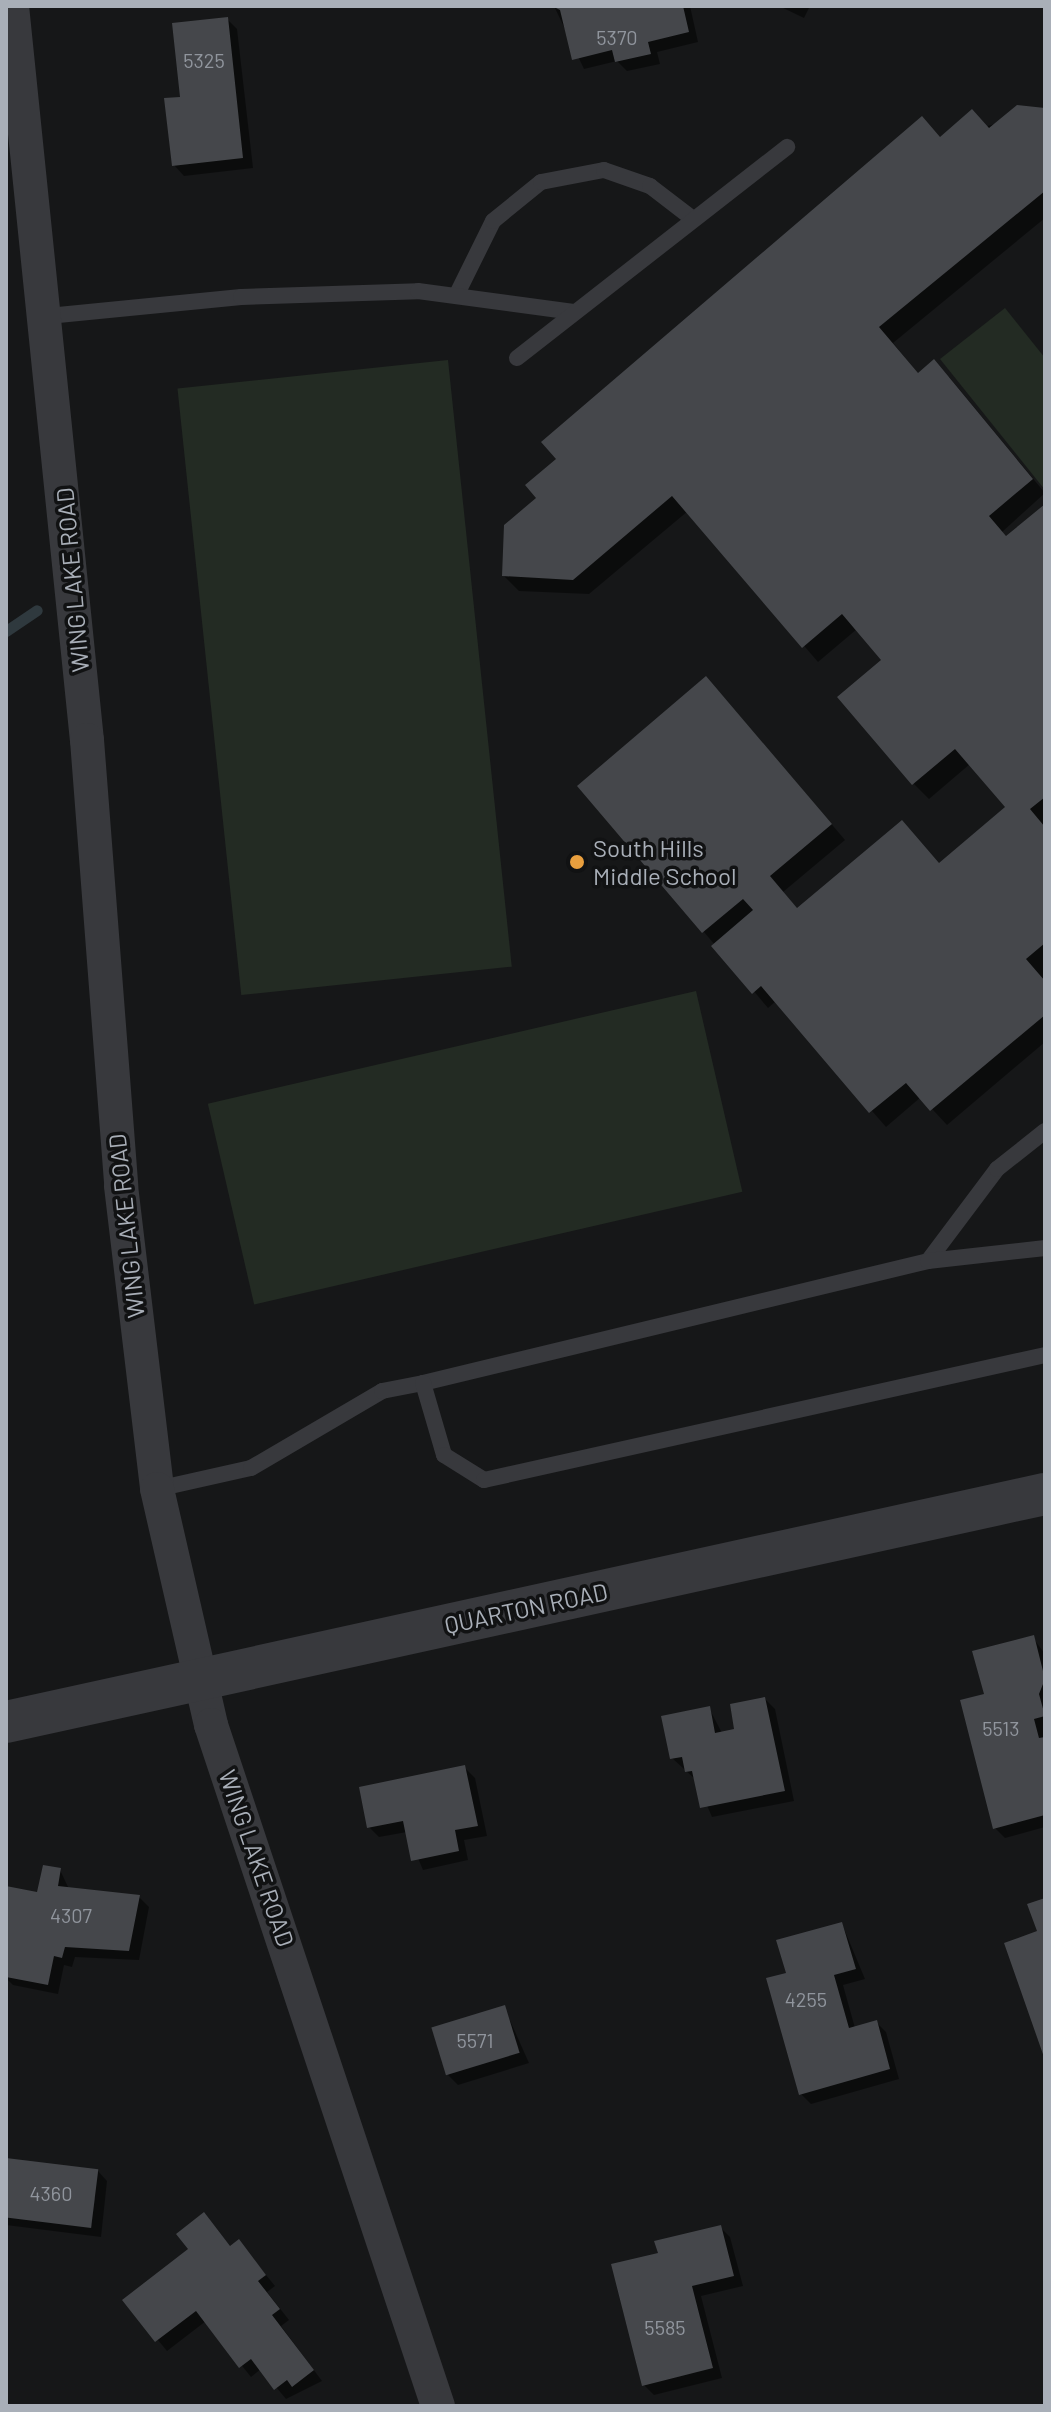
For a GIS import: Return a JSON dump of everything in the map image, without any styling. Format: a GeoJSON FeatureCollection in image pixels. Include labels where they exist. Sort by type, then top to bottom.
{"type":"FeatureCollection","features":[{"type":"Feature","properties":{"kind":"street"},"geometry":{"type":"LineString","coordinates":[[6,8],[12,6]]}},
{"type":"Feature","properties":{"kind":"street","name":"WING LAKE ROAD"},"geometry":{"type":"LineString","coordinates":[[12,6],[48,316],[100,961],[157,1489],[199,1679],[438,2406]]}},
{"type":"Feature","properties":{"kind":"street","name":"QUARTON ROAD"},"geometry":{"type":"LineString","coordinates":[[6,1722],[1045,1494]]}},
{"type":"Feature","properties":{"kind":"lane"},"geometry":{"type":"LineString","coordinates":[[517,358],[787,147]]}},
{"type":"Feature","properties":{"kind":"lane"},"geometry":{"type":"LineString","coordinates":[[457,294],[493,221],[541,182],[604,170],[650,186],[693,219]]}},
{"type":"Feature","properties":{"kind":"lane"},"geometry":{"type":"LineString","coordinates":[[48,316],[241,297],[457,294],[574,312]]}},
{"type":"Feature","properties":{"kind":"lane"},"geometry":{"type":"LineString","coordinates":[[928,1261],[997,1169],[1045,1131]]}},
{"type":"Feature","properties":{"kind":"lane"},"geometry":{"type":"LineString","coordinates":[[157,1489],[251,1468],[382,1391],[836,1289],[928,1261],[1045,1248]]}},
{"type":"Feature","properties":{"kind":"lane"},"geometry":{"type":"LineString","coordinates":[[423,1383],[444,1455],[484,1480],[1045,1355]]}},
{"type":"Feature","properties":{"kind":"shaded area"},"geometry":{"type":"Polygon","coordinates":[[[1005,308],[1045,358],[1045,490],[940,359],[1005,308]]]}},
{"type":"Feature","properties":{"kind":"shaded area"},"geometry":{"type":"Polygon","coordinates":[[[448,360],[512,967],[241,995],[177,388],[448,360]]]}},
{"type":"Feature","properties":{"kind":"shaded area"},"geometry":{"type":"Polygon","coordinates":[[[696,991],[742,1192],[254,1304],[208,1104],[696,991]]]}},
{"type":"Feature","properties":{"kind":"building"},"geometry":{"type":"Polygon","coordinates":[[[552,6],[683,6],[689,32],[648,42],[651,54],[615,62],[612,50],[572,60],[560,10],[552,6]]]}},
{"type":"Feature","properties":{"kind":"building"},"geometry":{"type":"Polygon","coordinates":[[[228,17],[243,158],[172,166],[164,98],[180,97],[172,23],[228,17]]]}},
{"type":"Feature","properties":{"kind":"building"},"geometry":{"type":"Polygon","coordinates":[[[1017,105],[1045,108],[1045,191],[879,327],[918,373],[934,359],[1033,479],[989,516],[1006,536],[1045,504],[1045,797],[1030,809],[1045,827],[1045,943],[1026,959],[1045,981],[1045,1015],[930,1111],[906,1083],[869,1113],[761,986],[752,994],[711,946],[753,910],[743,899],[702,933],[577,786],[706,676],[832,824],[770,876],[797,908],[902,820],[939,863],[1005,807],[955,749],[912,785],[837,697],[881,660],[842,614],[802,648],[672,496],[573,580],[502,576],[504,525],[536,498],[525,485],[556,459],[541,442],[922,116],[940,137],[972,109],[989,128],[1017,105]]]}},
{"type":"Feature","properties":{"kind":"building"},"geometry":{"type":"Polygon","coordinates":[[[1034,1635],[1045,1679],[1039,1694],[1045,1716],[1034,1719],[1039,1738],[1045,1737],[1045,1815],[993,1829],[960,1700],[984,1694],[972,1651],[1034,1635]]]}},
{"type":"Feature","properties":{"kind":"building"},"geometry":{"type":"Polygon","coordinates":[[[765,1697],[785,1791],[700,1808],[692,1771],[685,1772],[682,1757],[670,1759],[661,1716],[710,1706],[715,1733],[734,1729],[730,1704],[765,1697]]]}},
{"type":"Feature","properties":{"kind":"building"},"geometry":{"type":"Polygon","coordinates":[[[465,1765],[478,1826],[455,1830],[459,1851],[411,1861],[403,1821],[367,1828],[359,1787],[465,1765]]]}},
{"type":"Feature","properties":{"kind":"building"},"geometry":{"type":"Polygon","coordinates":[[[43,1865],[61,1868],[58,1886],[140,1895],[129,1951],[65,1947],[62,1958],[54,1956],[48,1985],[6,1977],[6,1886],[37,1892],[43,1865]]]}},
{"type":"Feature","properties":{"kind":"building"},"geometry":{"type":"Polygon","coordinates":[[[1045,1898],[1045,2060],[1004,1943],[1037,1931],[1027,1904],[1045,1898]]]}},
{"type":"Feature","properties":{"kind":"building"},"geometry":{"type":"Polygon","coordinates":[[[842,1922],[856,1969],[834,1975],[849,2028],[877,2020],[890,2069],[799,2095],[766,1978],[786,1973],[776,1940],[842,1922]]]}},
{"type":"Feature","properties":{"kind":"building"},"geometry":{"type":"Polygon","coordinates":[[[505,2005],[520,2053],[446,2075],[431,2028],[505,2005]]]}},
{"type":"Feature","properties":{"kind":"building"},"geometry":{"type":"Polygon","coordinates":[[[6,2158],[98,2169],[91,2228],[6,2217],[6,2158]]]}},
{"type":"Feature","properties":{"kind":"building"},"geometry":{"type":"Polygon","coordinates":[[[204,2212],[230,2246],[239,2239],[266,2275],[258,2281],[280,2309],[272,2315],[314,2370],[292,2387],[287,2380],[274,2390],[251,2359],[239,2368],[196,2311],[155,2342],[122,2300],[188,2249],[176,2234],[204,2212]]]}},
{"type":"Feature","properties":{"kind":"building"},"geometry":{"type":"Polygon","coordinates":[[[721,2225],[734,2276],[692,2286],[713,2368],[642,2386],[611,2264],[658,2253],[654,2241],[721,2225]]]}},
{"type":"Feature","properties":{"kind":"waterway"},"geometry":{"type":"LineString","coordinates":[[6,631],[37,610]]}},
{"type":"Feature","properties":{"kind":"place","name":"South Hills Middle School"},"geometry":{"type":"Point","coordinates":[577,862]}}]}
